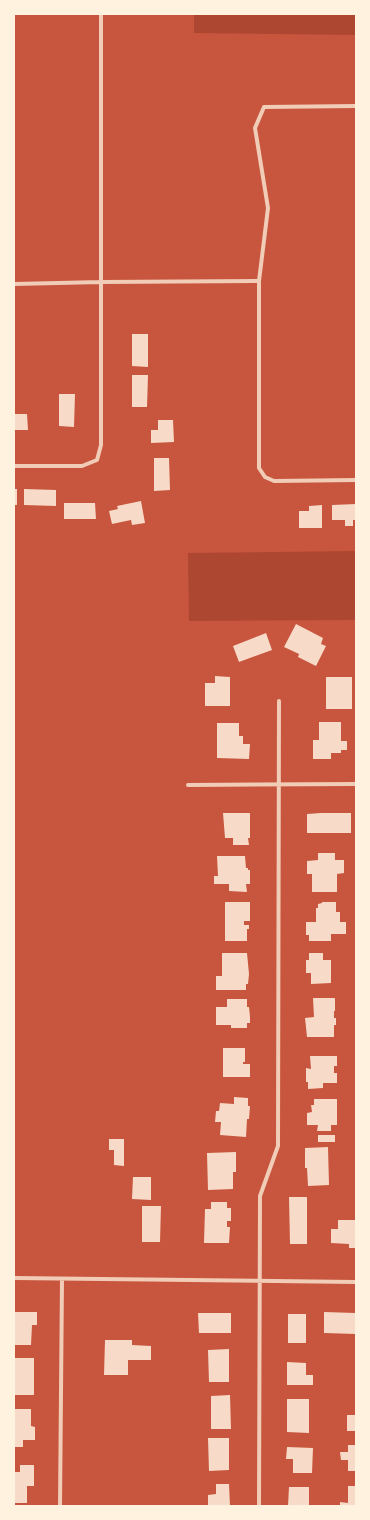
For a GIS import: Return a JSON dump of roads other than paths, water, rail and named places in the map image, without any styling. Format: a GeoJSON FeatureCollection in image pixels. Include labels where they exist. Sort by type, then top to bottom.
{"type":"FeatureCollection","features":[{"type":"Feature","properties":{"kind":"street"},"geometry":{"type":"LineString","coordinates":[[14,466],[82,466],[97,460],[101,446],[101,14]]}},
{"type":"Feature","properties":{"kind":"street"},"geometry":{"type":"LineString","coordinates":[[356,106],[264,107],[255,128],[268,208],[259,281],[259,468],[265,476],[274,481],[356,480]]}},
{"type":"Feature","properties":{"kind":"street"},"geometry":{"type":"LineString","coordinates":[[14,284],[259,281]]}},
{"type":"Feature","properties":{"kind":"street"},"geometry":{"type":"LineString","coordinates":[[259,1506],[260,1196],[278,1146],[279,701]]}},
{"type":"Feature","properties":{"kind":"street"},"geometry":{"type":"LineString","coordinates":[[188,785],[278,786],[356,784]]}},
{"type":"Feature","properties":{"kind":"street"},"geometry":{"type":"LineString","coordinates":[[14,1278],[62,1280],[356,1282]]}},
{"type":"Feature","properties":{"kind":"street"},"geometry":{"type":"LineString","coordinates":[[60,1506],[62,1280]]}}]}
